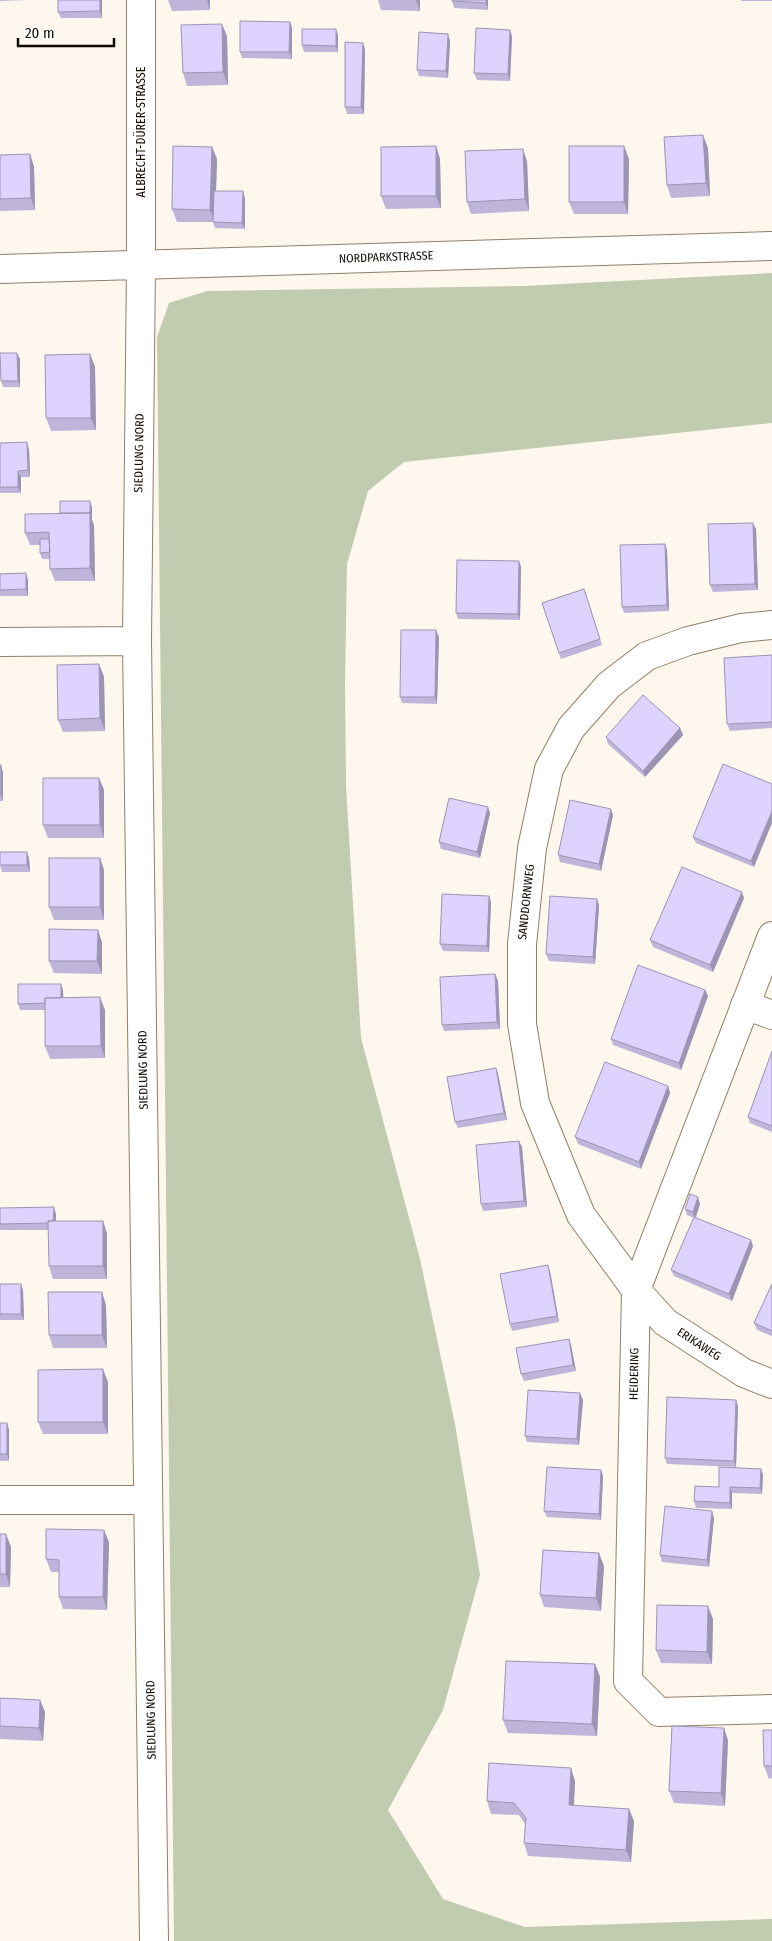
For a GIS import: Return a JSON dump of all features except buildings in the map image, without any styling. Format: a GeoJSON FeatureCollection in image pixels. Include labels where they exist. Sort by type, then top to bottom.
{"type":"FeatureCollection","features":[{"type":"Feature","properties":{"kind":"street","name":"ALBRECHT-DÜRER-STRASSE"},"geometry":{"type":"LineString","coordinates":[[140,0],[141,265]]}},
{"type":"Feature","properties":{"kind":"street","name":"NORDPARKSTRASSE"},"geometry":{"type":"LineString","coordinates":[[0,269],[772,246]]}},
{"type":"Feature","properties":{"kind":"street","name":"SIEDLUNG NORD"},"geometry":{"type":"LineString","coordinates":[[141,265],[137,641],[154,1941]]}},
{"type":"Feature","properties":{"kind":"street","name":"SANDDORNWEG"},"geometry":{"type":"LineString","coordinates":[[636,1290],[581,1215],[535,1103],[522,1024],[522,944],[532,848],[549,769],[572,728],[609,685],[647,656],[688,641],[742,628],[772,625]]}},
{"type":"Feature","properties":{"kind":"street"},"geometry":{"type":"LineString","coordinates":[[0,642],[137,641]]}},
{"type":"Feature","properties":{"kind":"street","name":"HEIDERING"},"geometry":{"type":"LineString","coordinates":[[772,936],[636,1290],[628,1681],[659,1712],[772,1709]]}},
{"type":"Feature","properties":{"kind":"street"},"geometry":{"type":"LineString","coordinates":[[745,1004],[772,1015]]}},
{"type":"Feature","properties":{"kind":"street","name":"ERIKAWEG"},"geometry":{"type":"LineString","coordinates":[[636,1290],[665,1322],[744,1373],[772,1384]]}},
{"type":"Feature","properties":{"kind":"street"},"geometry":{"type":"LineString","coordinates":[[0,1500],[148,1500]]}},
{"type":"Feature","properties":{"kind":"green space"},"geometry":{"type":"Polygon","coordinates":[[[772,273],[772,423],[404,462],[368,491],[347,564],[345,684],[346,786],[361,1038],[420,1259],[455,1424],[480,1575],[443,1710],[388,1810],[443,1899],[525,1927],[772,1919],[772,1941],[174,1941],[157,337],[169,303],[207,291],[524,286],[772,273]]]}}]}
